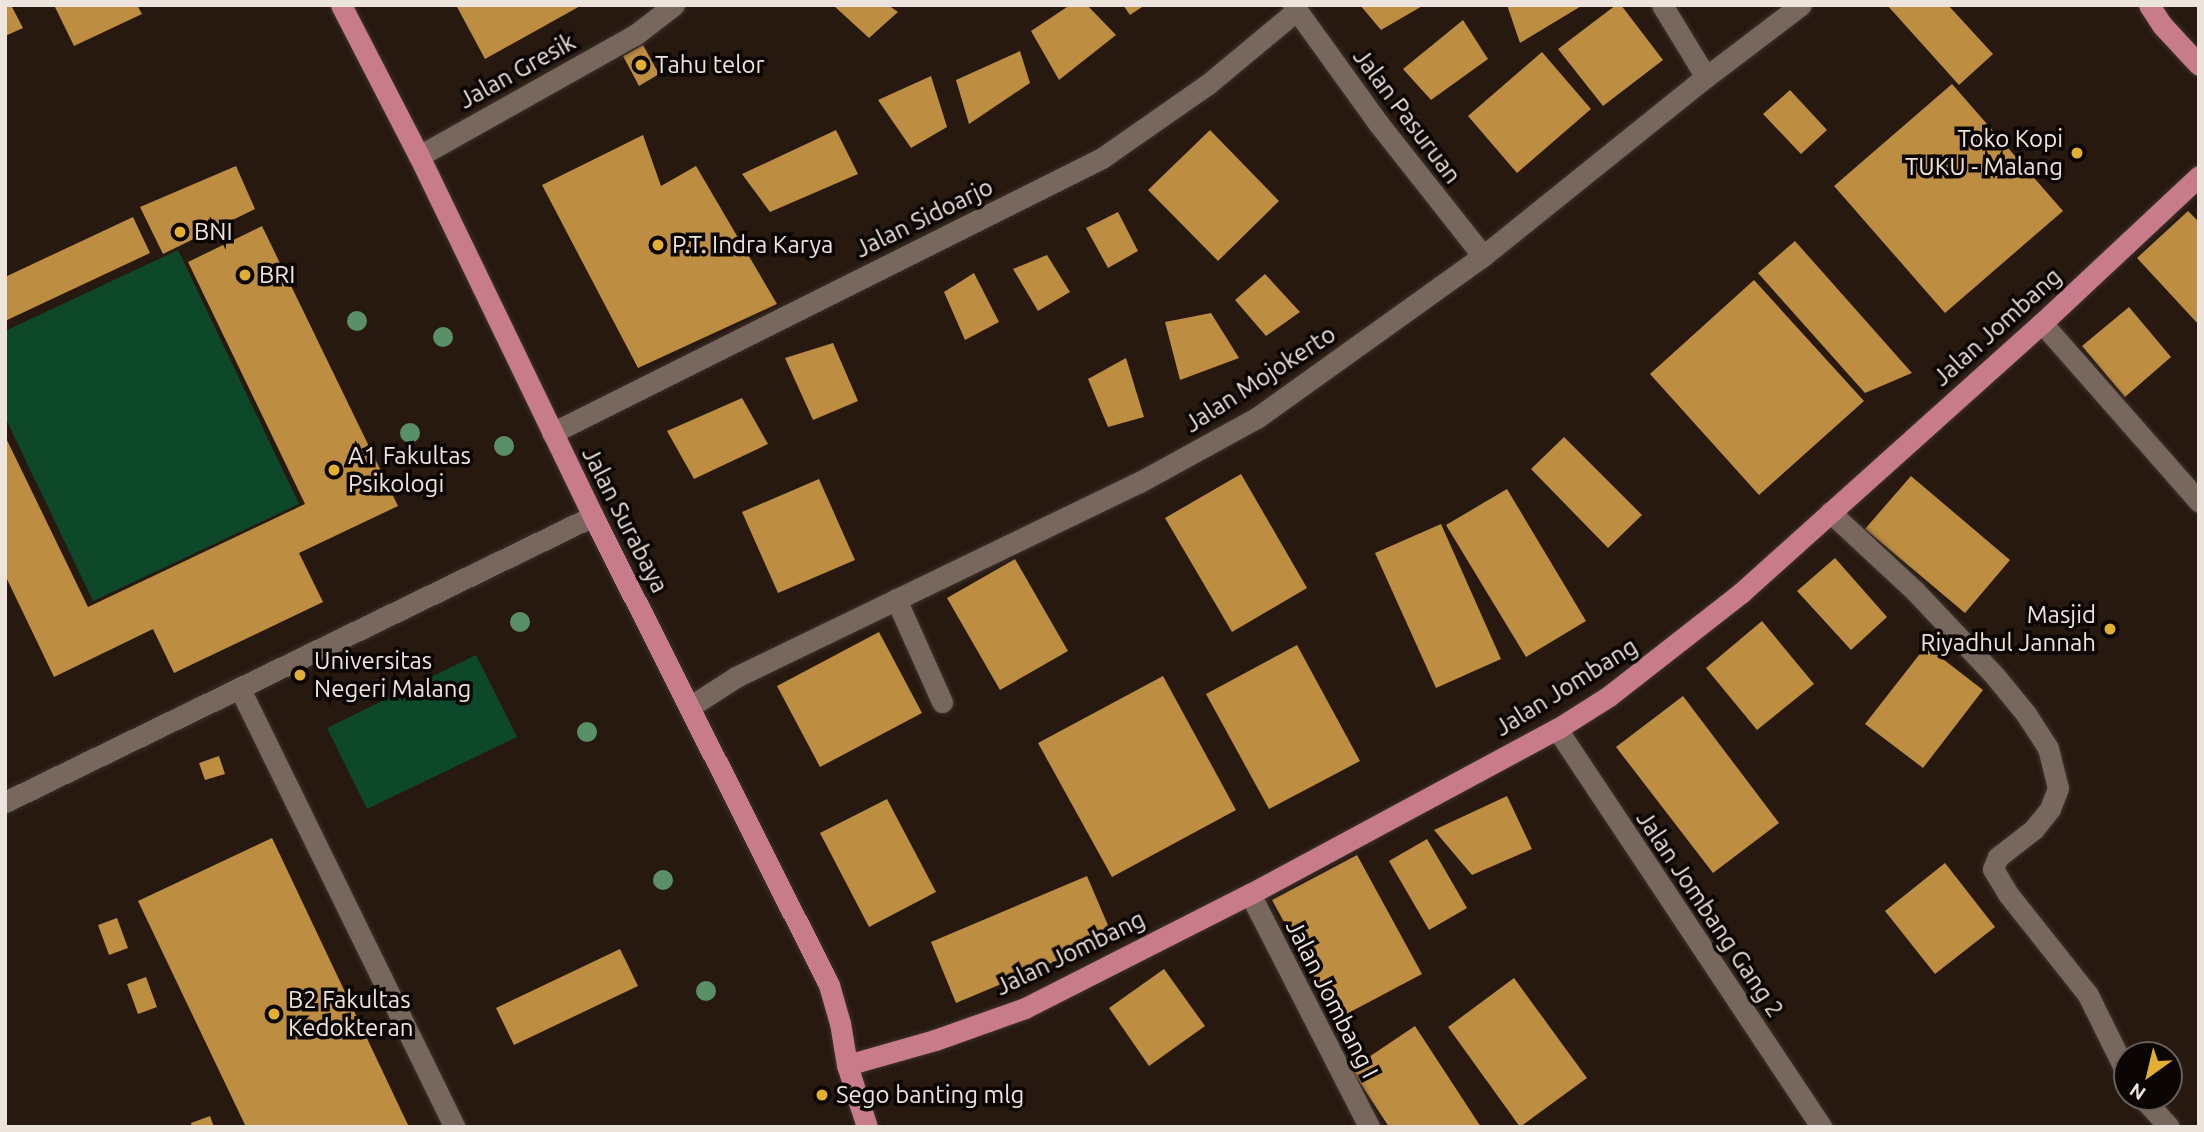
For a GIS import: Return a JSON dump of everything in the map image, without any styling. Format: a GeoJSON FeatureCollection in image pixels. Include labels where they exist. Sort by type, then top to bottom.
{"type":"FeatureCollection","features":[{"type":"Feature","properties":{"kind":"main road","name":"Jalan Surabaya"},"geometry":{"type":"LineString","coordinates":[[341,5],[419,156],[593,516],[691,706],[829,985],[840,1023],[847,1065],[867,1127]]}},
{"type":"Feature","properties":{"kind":"main road"},"geometry":{"type":"LineString","coordinates":[[2149,5],[2199,65]]}},
{"type":"Feature","properties":{"kind":"main road","name":"Jalan Jombang"},"geometry":{"type":"LineString","coordinates":[[847,1065],[935,1040],[1025,1008],[1250,894],[1557,729],[1609,696],[1688,637],[1830,512],[2042,323],[2199,176]]}},
{"type":"Feature","properties":{"kind":"street","name":"Jalan Gresik"},"geometry":{"type":"LineString","coordinates":[[419,156],[635,35],[674,5]]}},
{"type":"Feature","properties":{"kind":"street"},"geometry":{"type":"LineString","coordinates":[[1662,5],[1706,77]]}},
{"type":"Feature","properties":{"kind":"street","name":"Jalan Mojokerto"},"geometry":{"type":"LineString","coordinates":[[691,706],[736,677],[1138,483],[1228,435],[1483,256],[1706,77],[1801,5]]}},
{"type":"Feature","properties":{"kind":"street","name":"Jalan Pasuruan"},"geometry":{"type":"LineString","coordinates":[[1295,8],[1378,123],[1483,256]]}},
{"type":"Feature","properties":{"kind":"street","name":"Jalan Sidoarjo"},"geometry":{"type":"LineString","coordinates":[[552,433],[1101,158],[1208,84],[1295,8]]}},
{"type":"Feature","properties":{"kind":"street"},"geometry":{"type":"LineString","coordinates":[[2042,323],[2199,502]]}},
{"type":"Feature","properties":{"kind":"street"},"geometry":{"type":"LineString","coordinates":[[1830,512],[1915,591],[1994,676],[2026,714],[2048,748],[2058,788],[2050,809],[2034,829],[1998,857],[1993,869],[2008,894],[2088,995],[2113,1046]]}},
{"type":"Feature","properties":{"kind":"street"},"geometry":{"type":"LineString","coordinates":[[5,802],[593,516]]}},
{"type":"Feature","properties":{"kind":"street"},"geometry":{"type":"LineString","coordinates":[[896,598],[943,702]]}},
{"type":"Feature","properties":{"kind":"street"},"geometry":{"type":"LineString","coordinates":[[240,689],[455,1127]]}},
{"type":"Feature","properties":{"kind":"street","name":"Jalan Jombang Gang 2"},"geometry":{"type":"LineString","coordinates":[[1557,729],[1821,1127]]}},
{"type":"Feature","properties":{"kind":"street","name":"Jalan Jombang I"},"geometry":{"type":"LineString","coordinates":[[1250,894],[1369,1127]]}},
{"type":"Feature","properties":{"kind":"street"},"geometry":{"type":"LineString","coordinates":[[2155,1111],[2169,1127]]}},
{"type":"Feature","properties":{"kind":"green space"},"geometry":{"type":"Polygon","coordinates":[[[178,250],[299,504],[93,601],[5,417],[5,331],[178,250]]]}},
{"type":"Feature","properties":{"kind":"green space"},"geometry":{"type":"Polygon","coordinates":[[[476,655],[517,737],[367,809],[327,728],[476,655]]]}},
{"type":"Feature","properties":{"kind":"building"},"geometry":{"type":"Polygon","coordinates":[[[5,5],[11,5],[23,28],[5,36],[5,5]]]}},
{"type":"Feature","properties":{"kind":"building"},"geometry":{"type":"Polygon","coordinates":[[[54,5],[137,5],[142,14],[74,46],[54,5]]]}},
{"type":"Feature","properties":{"kind":"building"},"geometry":{"type":"Polygon","coordinates":[[[456,5],[582,5],[485,59],[456,5]]]}},
{"type":"Feature","properties":{"kind":"building"},"geometry":{"type":"Polygon","coordinates":[[[833,5],[888,5],[898,12],[869,38],[833,5]]]}},
{"type":"Feature","properties":{"kind":"building"},"geometry":{"type":"Polygon","coordinates":[[[1070,5],[1087,5],[1116,35],[1059,80],[1031,31],[1070,5]]]}},
{"type":"Feature","properties":{"kind":"building"},"geometry":{"type":"Polygon","coordinates":[[[1123,5],[1145,5],[1130,15],[1123,5]]]}},
{"type":"Feature","properties":{"kind":"building"},"geometry":{"type":"Polygon","coordinates":[[[1360,5],[1424,5],[1381,30],[1360,5]]]}},
{"type":"Feature","properties":{"kind":"building"},"geometry":{"type":"Polygon","coordinates":[[[1507,5],[1583,5],[1520,43],[1507,5]]]}},
{"type":"Feature","properties":{"kind":"building"},"geometry":{"type":"Polygon","coordinates":[[[1616,5],[1621,5],[1663,60],[1603,106],[1558,49],[1616,5]]]}},
{"type":"Feature","properties":{"kind":"building"},"geometry":{"type":"Polygon","coordinates":[[[1887,5],[1948,5],[1993,54],[1959,85],[1887,5]]]}},
{"type":"Feature","properties":{"kind":"building"},"geometry":{"type":"Polygon","coordinates":[[[1463,20],[1488,59],[1431,100],[1403,69],[1463,20]]]}},
{"type":"Feature","properties":{"kind":"building","name":"Tahu telor"},"geometry":{"type":"Polygon","coordinates":[[[643,45],[659,74],[639,86],[623,56],[643,45]]]}},
{"type":"Feature","properties":{"kind":"building"},"geometry":{"type":"Polygon","coordinates":[[[1020,51],[1030,83],[969,124],[956,80],[1020,51]]]}},
{"type":"Feature","properties":{"kind":"building"},"geometry":{"type":"Polygon","coordinates":[[[1542,52],[1591,109],[1517,173],[1468,116],[1542,52]]]}},
{"type":"Feature","properties":{"kind":"building"},"geometry":{"type":"Polygon","coordinates":[[[931,76],[947,127],[911,148],[878,100],[931,76]]]}},
{"type":"Feature","properties":{"kind":"building"},"geometry":{"type":"Polygon","coordinates":[[[1952,84],[2063,211],[1945,313],[1834,186],[1952,84]]]}},
{"type":"Feature","properties":{"kind":"building"},"geometry":{"type":"Polygon","coordinates":[[[1790,90],[1827,130],[1801,154],[1763,114],[1790,90]]]}},
{"type":"Feature","properties":{"kind":"building"},"geometry":{"type":"Polygon","coordinates":[[[836,130],[858,174],[770,212],[742,174],[836,130]]]}},
{"type":"Feature","properties":{"kind":"building"},"geometry":{"type":"Polygon","coordinates":[[[1210,130],[1279,201],[1218,261],[1148,190],[1210,130]]]}},
{"type":"Feature","properties":{"kind":"building","name":"P.T. Indra Karya"},"geometry":{"type":"Polygon","coordinates":[[[643,135],[661,186],[696,166],[777,304],[638,368],[542,185],[643,135]]]}},
{"type":"Feature","properties":{"kind":"building","name":"BNI"},"geometry":{"type":"Polygon","coordinates":[[[236,166],[255,209],[163,254],[140,207],[236,166]]]}},
{"type":"Feature","properties":{"kind":"building"},"geometry":{"type":"Polygon","coordinates":[[[2188,211],[2199,222],[2199,325],[2137,258],[2188,211]]]}},
{"type":"Feature","properties":{"kind":"building"},"geometry":{"type":"Polygon","coordinates":[[[1118,212],[1138,251],[1108,268],[1086,228],[1118,212]]]}},
{"type":"Feature","properties":{"kind":"building"},"geometry":{"type":"Polygon","coordinates":[[[133,217],[150,253],[5,321],[5,277],[133,217]]]}},
{"type":"Feature","properties":{"kind":"building","name":"A1 Fakultas Psikologi"},"geometry":{"type":"Polygon","coordinates":[[[262,226],[398,506],[299,553],[323,602],[174,673],[153,629],[54,677],[5,575],[5,436],[88,607],[305,504],[188,262],[262,226]]]}},
{"type":"Feature","properties":{"kind":"building"},"geometry":{"type":"Polygon","coordinates":[[[1795,241],[1912,373],[1865,393],[1758,273],[1795,241]]]}},
{"type":"Feature","properties":{"kind":"building"},"geometry":{"type":"Polygon","coordinates":[[[1047,255],[1070,292],[1038,311],[1013,269],[1047,255]]]}},
{"type":"Feature","properties":{"kind":"building"},"geometry":{"type":"Polygon","coordinates":[[[974,273],[999,322],[965,340],[944,292],[974,273]]]}},
{"type":"Feature","properties":{"kind":"building"},"geometry":{"type":"Polygon","coordinates":[[[1265,274],[1300,312],[1266,336],[1235,300],[1265,274]]]}},
{"type":"Feature","properties":{"kind":"building"},"geometry":{"type":"Polygon","coordinates":[[[1754,280],[1864,401],[1759,495],[1650,374],[1754,280]]]}},
{"type":"Feature","properties":{"kind":"building"},"geometry":{"type":"Polygon","coordinates":[[[2129,307],[2171,357],[2125,397],[2082,346],[2129,307]]]}},
{"type":"Feature","properties":{"kind":"building"},"geometry":{"type":"Polygon","coordinates":[[[1211,313],[1239,358],[1180,380],[1165,322],[1211,313]]]}},
{"type":"Feature","properties":{"kind":"building"},"geometry":{"type":"Polygon","coordinates":[[[833,343],[858,401],[813,420],[785,358],[833,343]]]}},
{"type":"Feature","properties":{"kind":"building"},"geometry":{"type":"Polygon","coordinates":[[[1126,358],[1144,417],[1108,427],[1088,379],[1126,358]]]}},
{"type":"Feature","properties":{"kind":"building"},"geometry":{"type":"Polygon","coordinates":[[[742,398],[768,444],[694,479],[667,431],[742,398]]]}},
{"type":"Feature","properties":{"kind":"building"},"geometry":{"type":"Polygon","coordinates":[[[1564,437],[1642,515],[1608,548],[1531,469],[1564,437]]]}},
{"type":"Feature","properties":{"kind":"building"},"geometry":{"type":"Polygon","coordinates":[[[1241,474],[1307,588],[1232,632],[1165,518],[1241,474]]]}},
{"type":"Feature","properties":{"kind":"building"},"geometry":{"type":"Polygon","coordinates":[[[1911,476],[2010,560],[1965,613],[1865,529],[1911,476]]]}},
{"type":"Feature","properties":{"kind":"building"},"geometry":{"type":"Polygon","coordinates":[[[819,479],[855,560],[778,593],[742,512],[819,479]]]}},
{"type":"Feature","properties":{"kind":"building"},"geometry":{"type":"Polygon","coordinates":[[[1507,489],[1586,621],[1526,657],[1446,525],[1507,489]]]}},
{"type":"Feature","properties":{"kind":"building"},"geometry":{"type":"Polygon","coordinates":[[[1441,524],[1501,659],[1436,688],[1375,553],[1441,524]]]}},
{"type":"Feature","properties":{"kind":"building"},"geometry":{"type":"Polygon","coordinates":[[[1835,558],[1887,617],[1851,650],[1797,591],[1835,558]]]}},
{"type":"Feature","properties":{"kind":"building"},"geometry":{"type":"Polygon","coordinates":[[[1015,559],[1068,651],[1000,690],[947,598],[1015,559]]]}},
{"type":"Feature","properties":{"kind":"building"},"geometry":{"type":"Polygon","coordinates":[[[1762,621],[1814,684],[1757,730],[1706,668],[1762,621]]]}},
{"type":"Feature","properties":{"kind":"building"},"geometry":{"type":"Polygon","coordinates":[[[879,632],[922,713],[820,767],[777,686],[879,632]]]}},
{"type":"Feature","properties":{"kind":"building"},"geometry":{"type":"Polygon","coordinates":[[[1297,645],[1360,761],[1269,809],[1206,694],[1297,645]]]}},
{"type":"Feature","properties":{"kind":"building"},"geometry":{"type":"Polygon","coordinates":[[[1926,646],[1983,690],[1923,768],[1865,724],[1926,646]]]}},
{"type":"Feature","properties":{"kind":"building"},"geometry":{"type":"Polygon","coordinates":[[[1163,676],[1236,810],[1112,877],[1038,743],[1163,676]]]}},
{"type":"Feature","properties":{"kind":"building"},"geometry":{"type":"Polygon","coordinates":[[[1683,696],[1779,823],[1713,873],[1616,747],[1683,696]]]}},
{"type":"Feature","properties":{"kind":"building"},"geometry":{"type":"Polygon","coordinates":[[[219,756],[225,774],[205,780],[199,763],[219,756]]]}},
{"type":"Feature","properties":{"kind":"building"},"geometry":{"type":"Polygon","coordinates":[[[1507,796],[1532,849],[1472,875],[1434,830],[1507,796]]]}},
{"type":"Feature","properties":{"kind":"building"},"geometry":{"type":"Polygon","coordinates":[[[887,799],[936,892],[869,927],[820,833],[887,799]]]}},
{"type":"Feature","properties":{"kind":"building","name":"B2 Fakultas Kedokteran"},"geometry":{"type":"Polygon","coordinates":[[[272,838],[409,1127],[246,1127],[138,901],[272,838]]]}},
{"type":"Feature","properties":{"kind":"building"},"geometry":{"type":"Polygon","coordinates":[[[1427,839],[1467,908],[1429,930],[1389,861],[1427,839]]]}},
{"type":"Feature","properties":{"kind":"building"},"geometry":{"type":"Polygon","coordinates":[[[1357,855],[1422,974],[1337,1019],[1272,900],[1357,855]]]}},
{"type":"Feature","properties":{"kind":"building"},"geometry":{"type":"Polygon","coordinates":[[[1945,863],[1995,927],[1935,974],[1885,911],[1945,863]]]}},
{"type":"Feature","properties":{"kind":"building"},"geometry":{"type":"Polygon","coordinates":[[[1087,876],[1113,937],[956,1003],[931,942],[1087,876]]]}},
{"type":"Feature","properties":{"kind":"building"},"geometry":{"type":"Polygon","coordinates":[[[117,918],[128,948],[109,955],[98,925],[117,918]]]}},
{"type":"Feature","properties":{"kind":"building"},"geometry":{"type":"Polygon","coordinates":[[[620,949],[638,986],[514,1045],[496,1008],[620,949]]]}},
{"type":"Feature","properties":{"kind":"building"},"geometry":{"type":"Polygon","coordinates":[[[1164,969],[1205,1026],[1149,1066],[1109,1008],[1164,969]]]}},
{"type":"Feature","properties":{"kind":"building"},"geometry":{"type":"Polygon","coordinates":[[[146,977],[157,1007],[138,1014],[127,984],[146,977]]]}},
{"type":"Feature","properties":{"kind":"building"},"geometry":{"type":"Polygon","coordinates":[[[1514,978],[1587,1078],[1520,1127],[1448,1027],[1514,978]]]}},
{"type":"Feature","properties":{"kind":"building"},"geometry":{"type":"Polygon","coordinates":[[[1415,1026],[1481,1127],[1389,1127],[1351,1069],[1415,1026]]]}},
{"type":"Feature","properties":{"kind":"building"},"geometry":{"type":"Polygon","coordinates":[[[210,1116],[214,1127],[192,1127],[191,1123],[210,1116]]]}},
{"type":"Feature","properties":{"kind":"place","name":"Tahu telor"},"geometry":{"type":"Point","coordinates":[641,65]}},
{"type":"Feature","properties":{"kind":"place","name":"Toko Kopi TUKU - Malang"},"geometry":{"type":"Point","coordinates":[2077,153]}},
{"type":"Feature","properties":{"kind":"place","name":"BNI"},"geometry":{"type":"Point","coordinates":[180,232]}},
{"type":"Feature","properties":{"kind":"place","name":"P.T. Indra Karya"},"geometry":{"type":"Point","coordinates":[658,245]}},
{"type":"Feature","properties":{"kind":"place","name":"BRI"},"geometry":{"type":"Point","coordinates":[245,275]}},
{"type":"Feature","properties":{"kind":"place","name":"A1 Fakultas Psikologi"},"geometry":{"type":"Point","coordinates":[334,470]}},
{"type":"Feature","properties":{"kind":"place","name":"Masjid Riyadhul Jannah"},"geometry":{"type":"Point","coordinates":[2110,629]}},
{"type":"Feature","properties":{"kind":"place","name":"Universitas Negeri Malang"},"geometry":{"type":"Point","coordinates":[300,675]}},
{"type":"Feature","properties":{"kind":"place","name":"B2 Fakultas Kedokteran"},"geometry":{"type":"Point","coordinates":[274,1014]}},
{"type":"Feature","properties":{"kind":"place","name":"Sego banting mlg"},"geometry":{"type":"Point","coordinates":[822,1095]}}]}
